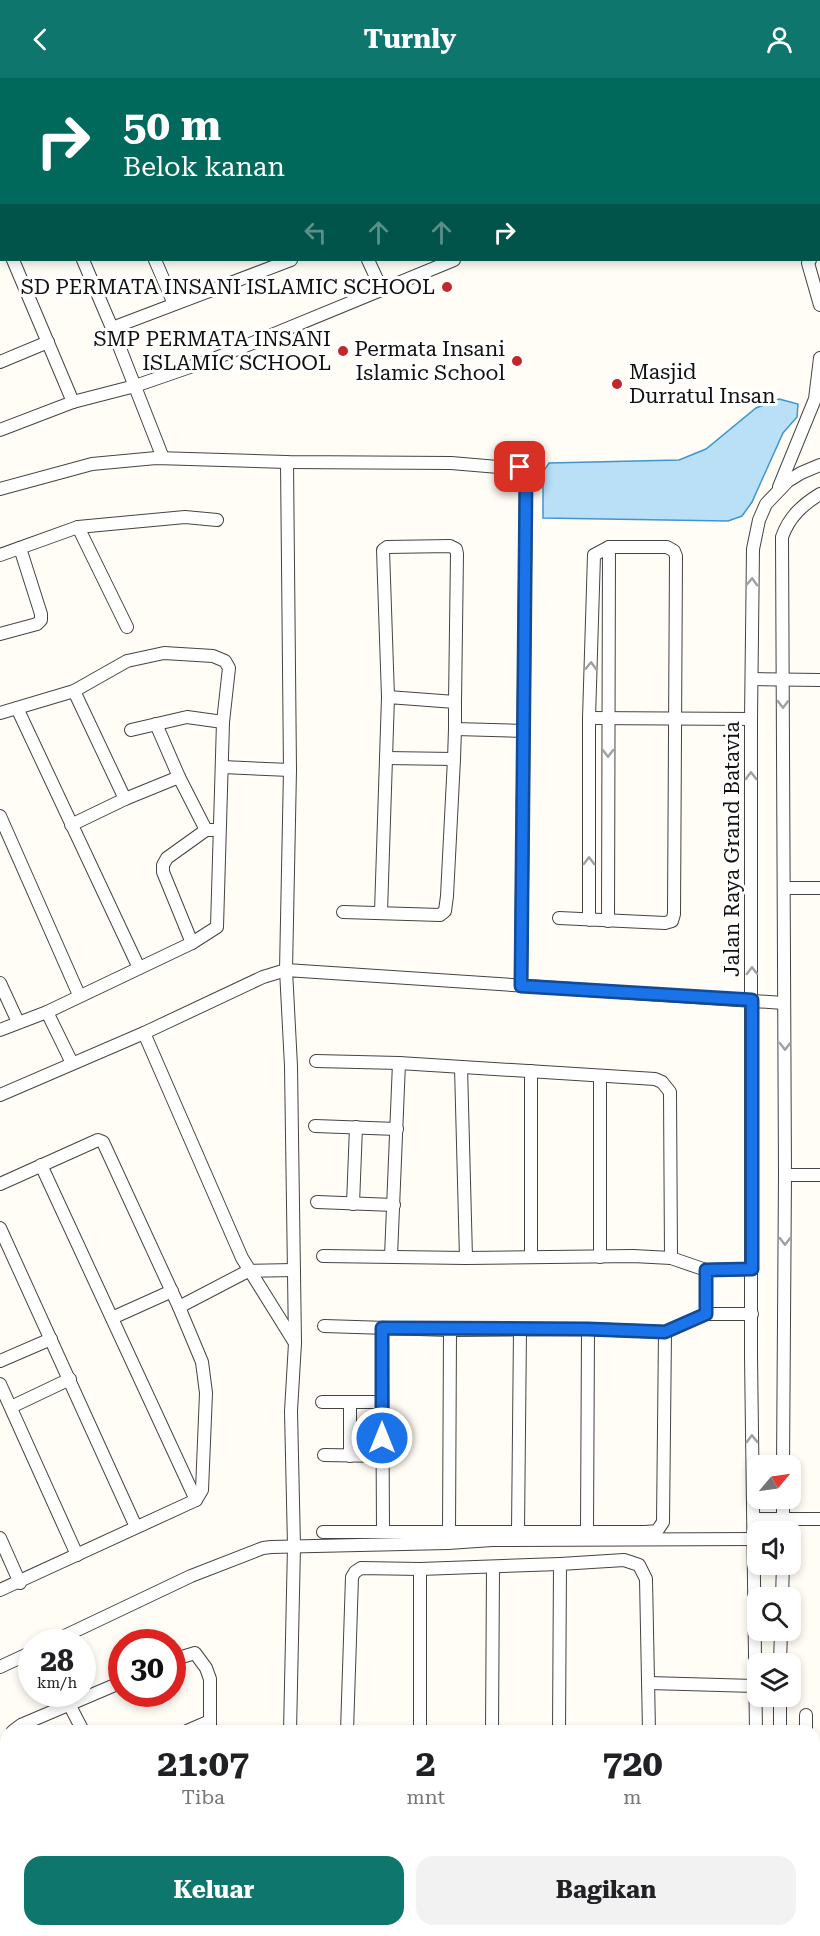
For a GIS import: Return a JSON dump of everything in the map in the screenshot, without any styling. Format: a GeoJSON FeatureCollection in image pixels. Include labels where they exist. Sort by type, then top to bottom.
{"type":"FeatureCollection","features":[{"type":"Feature","properties":{"kind":"street"},"geometry":{"type":"LineString","coordinates":[[13,261],[73,402]]}},
{"type":"Feature","properties":{"kind":"street"},"geometry":{"type":"LineString","coordinates":[[83,261],[163,458]]}},
{"type":"Feature","properties":{"kind":"street"},"geometry":{"type":"LineString","coordinates":[[154,261],[174,304]]}},
{"type":"Feature","properties":{"kind":"street"},"geometry":{"type":"LineString","coordinates":[[112,328],[288,261]]}},
{"type":"Feature","properties":{"kind":"street"},"geometry":{"type":"LineString","coordinates":[[368,261],[382,290]]}},
{"type":"Feature","properties":{"kind":"street"},"geometry":{"type":"LineString","coordinates":[[0,430],[73,402],[135,386],[216,358],[452,261]]}},
{"type":"Feature","properties":{"kind":"street"},"geometry":{"type":"LineString","coordinates":[[809,261],[820,305]]}},
{"type":"Feature","properties":{"kind":"street"},"geometry":{"type":"LineString","coordinates":[[0,362],[48,342]]}},
{"type":"Feature","properties":{"kind":"street"},"geometry":{"type":"LineString","coordinates":[[777,491],[815,399],[820,358]]}},
{"type":"Feature","properties":{"kind":"street"},"geometry":{"type":"LineString","coordinates":[[0,489],[107,461],[163,458],[287,462],[451,463],[523,469],[526,476],[521,986]]}},
{"type":"Feature","properties":{"kind":"street"},"geometry":{"type":"LineString","coordinates":[[287,462],[290,770],[286,970],[291,1077],[295,1343],[291,1411],[294,1546],[290,1725]]}},
{"type":"Feature","properties":{"kind":"street","name":"Jalan Raya Grand Batavia"},"geometry":{"type":"LineString","coordinates":[[754,1519],[751,719],[753,549],[759,520],[766,504],[777,491],[801,473],[820,465]]}},
{"type":"Feature","properties":{"kind":"street"},"geometry":{"type":"LineString","coordinates":[[783,1455],[785,888],[782,537],[793,514],[820,494]]}},
{"type":"Feature","properties":{"kind":"street"},"geometry":{"type":"LineString","coordinates":[[0,555],[78,527],[185,517],[217,520]]}},
{"type":"Feature","properties":{"kind":"street"},"geometry":{"type":"LineString","coordinates":[[78,527],[127,627]]}},
{"type":"Feature","properties":{"kind":"street"},"geometry":{"type":"LineString","coordinates":[[343,912],[440,915],[445,911],[455,729],[457,554],[456,549],[450,546],[387,547],[383,550],[388,697],[381,912]]}},
{"type":"Feature","properties":{"kind":"street"},"geometry":{"type":"LineString","coordinates":[[608,921],[609,547]]}},
{"type":"Feature","properties":{"kind":"street"},"geometry":{"type":"LineString","coordinates":[[559,918],[589,920],[608,921],[665,923],[672,921],[675,914],[676,556],[674,551],[667,547],[609,547],[594,555],[589,920]]}},
{"type":"Feature","properties":{"kind":"street"},"geometry":{"type":"LineString","coordinates":[[0,634],[37,624],[42,617],[20,548]]}},
{"type":"Feature","properties":{"kind":"street"},"geometry":{"type":"LineString","coordinates":[[0,713],[74,691],[136,658],[164,653],[213,656],[225,661],[229,668],[223,722],[218,926],[192,943],[47,1012],[0,1030]]}},
{"type":"Feature","properties":{"kind":"street"},"geometry":{"type":"LineString","coordinates":[[753,680],[820,680]]}},
{"type":"Feature","properties":{"kind":"street"},"geometry":{"type":"LineString","coordinates":[[74,691],[125,799]]}},
{"type":"Feature","properties":{"kind":"street"},"geometry":{"type":"LineString","coordinates":[[388,697],[455,702]]}},
{"type":"Feature","properties":{"kind":"street"},"geometry":{"type":"LineString","coordinates":[[17,708],[139,968]]}},
{"type":"Feature","properties":{"kind":"street"},"geometry":{"type":"LineString","coordinates":[[131,730],[187,717],[223,722]]}},
{"type":"Feature","properties":{"kind":"street"},"geometry":{"type":"LineString","coordinates":[[590,718],[751,719]]}},
{"type":"Feature","properties":{"kind":"street"},"geometry":{"type":"LineString","coordinates":[[156,724],[179,777],[206,830]]}},
{"type":"Feature","properties":{"kind":"street"},"geometry":{"type":"LineString","coordinates":[[455,729],[524,731]]}},
{"type":"Feature","properties":{"kind":"street"},"geometry":{"type":"LineString","coordinates":[[386,758],[454,759]]}},
{"type":"Feature","properties":{"kind":"street"},"geometry":{"type":"LineString","coordinates":[[222,767],[290,770]]}},
{"type":"Feature","properties":{"kind":"street"},"geometry":{"type":"LineString","coordinates":[[71,825],[125,799],[179,777]]}},
{"type":"Feature","properties":{"kind":"street"},"geometry":{"type":"LineString","coordinates":[[0,816],[79,995]]}},
{"type":"Feature","properties":{"kind":"street"},"geometry":{"type":"LineString","coordinates":[[192,943],[163,872],[163,865],[167,858],[206,830],[220,831]]}},
{"type":"Feature","properties":{"kind":"street"},"geometry":{"type":"LineString","coordinates":[[785,888],[820,888]]}},
{"type":"Feature","properties":{"kind":"street"},"geometry":{"type":"LineString","coordinates":[[0,1095],[144,1033],[263,977],[286,970],[784,1003]]}},
{"type":"Feature","properties":{"kind":"street"},"geometry":{"type":"LineString","coordinates":[[0,983],[18,1022]]}},
{"type":"Feature","properties":{"kind":"street"},"geometry":{"type":"LineString","coordinates":[[47,1012],[72,1063]]}},
{"type":"Feature","properties":{"kind":"street"},"geometry":{"type":"LineString","coordinates":[[144,1033],[248,1271],[295,1343]]}},
{"type":"Feature","properties":{"kind":"street"},"geometry":{"type":"LineString","coordinates":[[316,1060],[531,1071],[655,1079],[662,1082],[670,1092],[671,1258]]}},
{"type":"Feature","properties":{"kind":"street"},"geometry":{"type":"LineString","coordinates":[[392,1256],[399,1063]]}},
{"type":"Feature","properties":{"kind":"street"},"geometry":{"type":"LineString","coordinates":[[461,1067],[466,1258]]}},
{"type":"Feature","properties":{"kind":"street"},"geometry":{"type":"LineString","coordinates":[[531,1071],[531,1257]]}},
{"type":"Feature","properties":{"kind":"street"},"geometry":{"type":"LineString","coordinates":[[600,1076],[600,1257]]}},
{"type":"Feature","properties":{"kind":"street"},"geometry":{"type":"LineString","coordinates":[[315,1126],[396,1129]]}},
{"type":"Feature","properties":{"kind":"street"},"geometry":{"type":"LineString","coordinates":[[353,1204],[356,1127]]}},
{"type":"Feature","properties":{"kind":"street"},"geometry":{"type":"LineString","coordinates":[[0,1184],[98,1140],[103,1142],[179,1307],[201,1362],[206,1393],[202,1490],[196,1500],[20,1583],[0,1590]]}},
{"type":"Feature","properties":{"kind":"street"},"geometry":{"type":"LineString","coordinates":[[41,1165],[196,1500]]}},
{"type":"Feature","properties":{"kind":"street"},"geometry":{"type":"LineString","coordinates":[[785,1175],[820,1176]]}},
{"type":"Feature","properties":{"kind":"street"},"geometry":{"type":"LineString","coordinates":[[316,1202],[394,1205]]}},
{"type":"Feature","properties":{"kind":"street"},"geometry":{"type":"LineString","coordinates":[[0,1228],[136,1527]]}},
{"type":"Feature","properties":{"kind":"street"},"geometry":{"type":"LineString","coordinates":[[323,1256],[671,1258],[706,1270],[752,1269]]}},
{"type":"Feature","properties":{"kind":"street"},"geometry":{"type":"LineString","coordinates":[[179,1307],[248,1271],[294,1270]]}},
{"type":"Feature","properties":{"kind":"street"},"geometry":{"type":"LineString","coordinates":[[706,1270],[706,1314]]}},
{"type":"Feature","properties":{"kind":"street"},"geometry":{"type":"LineString","coordinates":[[112,1318],[172,1291]]}},
{"type":"Feature","properties":{"kind":"street"},"geometry":{"type":"LineString","coordinates":[[324,1326],[665,1332],[706,1314],[752,1314]]}},
{"type":"Feature","properties":{"kind":"street"},"geometry":{"type":"LineString","coordinates":[[382,1328],[383,1532]]}},
{"type":"Feature","properties":{"kind":"street"},"geometry":{"type":"LineString","coordinates":[[518,1531],[520,1329]]}},
{"type":"Feature","properties":{"kind":"street"},"geometry":{"type":"LineString","coordinates":[[587,1531],[588,1329]]}},
{"type":"Feature","properties":{"kind":"street"},"geometry":{"type":"LineString","coordinates":[[449,1533],[450,1330]]}},
{"type":"Feature","properties":{"kind":"street"},"geometry":{"type":"LineString","coordinates":[[323,1532],[657,1531],[663,1522],[665,1332]]}},
{"type":"Feature","properties":{"kind":"street"},"geometry":{"type":"LineString","coordinates":[[0,1361],[51,1339]]}},
{"type":"Feature","properties":{"kind":"street"},"geometry":{"type":"LineString","coordinates":[[11,1407],[70,1379]]}},
{"type":"Feature","properties":{"kind":"street"},"geometry":{"type":"LineString","coordinates":[[0,1384],[77,1556]]}},
{"type":"Feature","properties":{"kind":"street"},"geometry":{"type":"LineString","coordinates":[[322,1402],[382,1402]]}},
{"type":"Feature","properties":{"kind":"street"},"geometry":{"type":"LineString","coordinates":[[350,1402],[350,1456]]}},
{"type":"Feature","properties":{"kind":"street"},"geometry":{"type":"LineString","coordinates":[[324,1455],[382,1456]]}},
{"type":"Feature","properties":{"kind":"street"},"geometry":{"type":"LineString","coordinates":[[754,1519],[762,1521]]}},
{"type":"Feature","properties":{"kind":"street"},"geometry":{"type":"LineString","coordinates":[[801,1523],[820,1519]]}},
{"type":"Feature","properties":{"kind":"street"},"geometry":{"type":"LineString","coordinates":[[0,1538],[20,1583]]}},
{"type":"Feature","properties":{"kind":"street"},"geometry":{"type":"LineString","coordinates":[[79,1629],[191,1576],[262,1548],[448,1544],[492,1540],[747,1539]]}},
{"type":"Feature","properties":{"kind":"street"},"geometry":{"type":"LineString","coordinates":[[347,1725],[353,1574],[361,1568],[493,1567],[624,1560],[632,1562],[643,1571],[646,1579],[649,1725]]}},
{"type":"Feature","properties":{"kind":"street"},"geometry":{"type":"LineString","coordinates":[[559,1725],[560,1564]]}},
{"type":"Feature","properties":{"kind":"street"},"geometry":{"type":"LineString","coordinates":[[492,1725],[493,1567]]}},
{"type":"Feature","properties":{"kind":"street"},"geometry":{"type":"LineString","coordinates":[[420,1569],[420,1725]]}},
{"type":"Feature","properties":{"kind":"street","name":"Jalan Raya Grand Batavia"},"geometry":{"type":"LineString","coordinates":[[755,1653],[756,1575]]}},
{"type":"Feature","properties":{"kind":"street"},"geometry":{"type":"LineString","coordinates":[[186,1656],[195,1653],[206,1668],[210,1679],[210,1725]]}},
{"type":"Feature","properties":{"kind":"street"},"geometry":{"type":"LineString","coordinates":[[0,1667],[18,1659]]}},
{"type":"Feature","properties":{"kind":"street"},"geometry":{"type":"LineString","coordinates":[[649,1683],[747,1686]]}},
{"type":"Feature","properties":{"kind":"street"},"geometry":{"type":"LineString","coordinates":[[21,1725],[62,1707]]}},
{"type":"Feature","properties":{"kind":"street"},"geometry":{"type":"LineString","coordinates":[[71,1707],[80,1725]]}},
{"type":"Feature","properties":{"kind":"street","name":"Jalan Raya Grand Batavia"},"geometry":{"type":"LineString","coordinates":[[755,1707],[756,1725]]}},
{"type":"Feature","properties":{"kind":"street"},"geometry":{"type":"LineString","coordinates":[[780,1707],[780,1725]]}},
{"type":"Feature","properties":{"kind":"street"},"geometry":{"type":"LineString","coordinates":[[806,1715],[806,1725]]}},
{"type":"Feature","properties":{"kind":"water"},"geometry":{"type":"Polygon","coordinates":[[[779,399],[798,404],[797,417],[783,433],[752,502],[742,516],[728,521],[543,518],[543,472],[549,463],[679,460],[706,449],[756,408],[779,399]]]}},
{"type":"Feature","properties":{"kind":"place","name":"SD PERMATA INSANI ISLAMIC SCHOOL"},"geometry":{"type":"Point","coordinates":[447,287]}},
{"type":"Feature","properties":{"kind":"place","name":"SMP PERMATA INSANI ISLAMIC SCHOOL"},"geometry":{"type":"Point","coordinates":[343,351]}},
{"type":"Feature","properties":{"kind":"place","name":"Permata Insani Islamic School"},"geometry":{"type":"Point","coordinates":[517,361]}},
{"type":"Feature","properties":{"kind":"place","name":"Masjid Durratul Insan"},"geometry":{"type":"Point","coordinates":[617,384]}},
{"type":"Feature","properties":{"kind":"route"},"geometry":{"type":"LineString","coordinates":[[382,1438],[382,1328],[588,1329],[665,1332],[706,1314],[706,1270],[752,1269],[752,1000],[521,986],[526,476],[520,467]]}}]}
